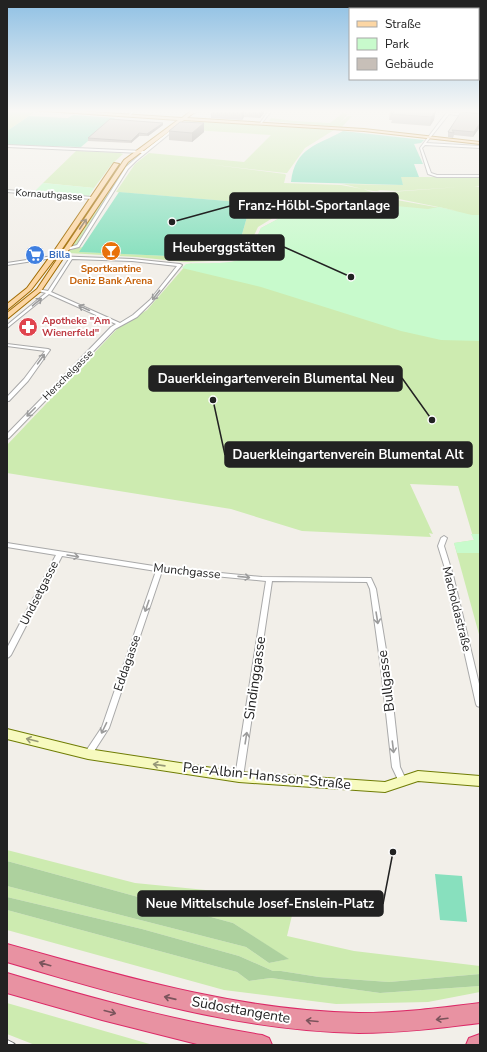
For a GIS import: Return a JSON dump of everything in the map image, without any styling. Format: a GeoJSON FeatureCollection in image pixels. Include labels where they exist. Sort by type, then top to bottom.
{"type":"FeatureCollection","features":[{"type":"Feature","properties":{"kind":"highway","name":"Südosttangente"},"geometry":{"type":"LineString","coordinates":[[7,953],[148,993],[203,1005],[290,1019],[357,1024],[393,1024],[480,1013]]}},
{"type":"Feature","properties":{"kind":"highway"},"geometry":{"type":"LineString","coordinates":[[7,983],[141,1021],[197,1034],[262,1045]]}},
{"type":"Feature","properties":{"kind":"highway"},"geometry":{"type":"LineString","coordinates":[[476,1045],[480,1044]]}},
{"type":"Feature","properties":{"kind":"main road"},"geometry":{"type":"LineString","coordinates":[[7,308],[29,289],[53,257],[113,167],[123,159]]}},
{"type":"Feature","properties":{"kind":"main road"},"geometry":{"type":"LineString","coordinates":[[7,317],[39,290],[63,257],[121,167],[132,159]]}},
{"type":"Feature","properties":{"kind":"street"},"geometry":{"type":"LineString","coordinates":[[424,159],[430,174],[437,176],[480,176]]}},
{"type":"Feature","properties":{"kind":"street","name":"Kornauthgasse"},"geometry":{"type":"LineString","coordinates":[[7,192],[92,198]]}},
{"type":"Feature","properties":{"kind":"street"},"geometry":{"type":"LineString","coordinates":[[7,264],[53,257],[72,258],[49,292],[7,327]]}},
{"type":"Feature","properties":{"kind":"street","name":"Herschelgasse"},"geometry":{"type":"LineString","coordinates":[[7,437],[113,328],[135,316],[151,301],[180,265],[132,260],[72,258]]}},
{"type":"Feature","properties":{"kind":"street"},"geometry":{"type":"LineString","coordinates":[[39,290],[49,292],[119,324]]}},
{"type":"Feature","properties":{"kind":"street"},"geometry":{"type":"LineString","coordinates":[[7,345],[48,350],[26,380],[7,400]]}},
{"type":"Feature","properties":{"kind":"street","name":"Macholdastraße"},"geometry":{"type":"LineString","coordinates":[[444,538],[441,546],[450,575],[480,704]]}},
{"type":"Feature","properties":{"kind":"street","name":"Munchgasse"},"geometry":{"type":"LineString","coordinates":[[7,546],[160,569],[269,580],[369,580]]}},
{"type":"Feature","properties":{"kind":"street","name":"Undsetgasse"},"geometry":{"type":"LineString","coordinates":[[7,655],[60,553]]}},
{"type":"Feature","properties":{"kind":"street","name":"Eddagasse"},"geometry":{"type":"LineString","coordinates":[[88,754],[105,728],[160,569]]}},
{"type":"Feature","properties":{"kind":"street","name":"Sindinggasse"},"geometry":{"type":"LineString","coordinates":[[239,777],[269,580]]}},
{"type":"Feature","properties":{"kind":"street","name":"Bullgasse"},"geometry":{"type":"LineString","coordinates":[[369,580],[373,589],[385,668],[396,767],[403,782]]}},
{"type":"Feature","properties":{"kind":"street","name":"Per-Albin-Hansson-Straße"},"geometry":{"type":"LineString","coordinates":[[7,734],[88,754],[239,777],[385,787],[418,776],[480,781]]}},
{"type":"Feature","properties":{"kind":"green space"},"geometry":{"type":"Polygon","coordinates":[[[68,159],[117,159],[111,165],[94,188],[43,183],[68,159]]]}},
{"type":"Feature","properties":{"kind":"green space"},"geometry":{"type":"Polygon","coordinates":[[[141,159],[213,159],[244,162],[247,159],[297,159],[287,173],[207,164],[135,164],[141,159]]]}},
{"type":"Feature","properties":{"kind":"green space"},"geometry":{"type":"Polygon","coordinates":[[[299,159],[421,159],[423,164],[414,164],[419,177],[401,177],[403,185],[291,182],[293,170],[299,159]]]}},
{"type":"Feature","properties":{"kind":"green space"},"geometry":{"type":"Polygon","coordinates":[[[130,161],[132,161],[125,169],[76,245],[73,245],[124,168],[130,161]]]}},
{"type":"Feature","properties":{"kind":"green space"},"geometry":{"type":"Polygon","coordinates":[[[135,164],[207,164],[285,174],[284,183],[341,185],[362,189],[341,184],[403,185],[400,177],[480,177],[480,186],[474,186],[480,187],[480,638],[454,543],[474,540],[458,486],[410,484],[433,534],[429,533],[431,537],[302,531],[231,509],[7,473],[7,445],[118,328],[147,310],[187,264],[211,264],[244,259],[249,255],[261,228],[278,219],[285,204],[360,211],[364,203],[279,196],[277,204],[280,204],[276,216],[258,227],[245,255],[236,260],[185,262],[137,257],[68,253],[70,250],[82,247],[80,252],[235,259],[251,203],[116,192],[135,164]],[[460,187],[398,191],[372,191],[363,189],[391,199],[458,211],[389,197],[377,193],[460,187]]]}},
{"type":"Feature","properties":{"kind":"green space"},"geometry":{"type":"Polygon","coordinates":[[[43,183],[94,188],[89,196],[35,191],[43,183]]]}},
{"type":"Feature","properties":{"kind":"green space"},"geometry":{"type":"Polygon","coordinates":[[[119,192],[251,203],[235,259],[79,252],[119,192]]]}},
{"type":"Feature","properties":{"kind":"green space"},"geometry":{"type":"Polygon","coordinates":[[[364,203],[428,209],[439,207],[472,215],[480,215],[480,341],[441,340],[401,331],[261,287],[182,268],[186,264],[237,261],[249,255],[261,228],[278,219],[285,204],[360,211],[364,203]]]}},
{"type":"Feature","properties":{"kind":"green space"},"geometry":{"type":"Polygon","coordinates":[[[471,534],[480,534],[480,553],[457,553],[454,543],[474,540],[471,534]]]}},
{"type":"Feature","properties":{"kind":"green space"},"geometry":{"type":"Polygon","coordinates":[[[7,850],[135,883],[296,899],[287,936],[354,951],[480,966],[480,974],[389,982],[319,977],[273,971],[239,956],[142,929],[7,897],[7,886],[246,947],[269,963],[288,959],[233,923],[7,861],[7,850]]]}},
{"type":"Feature","properties":{"kind":"green space"},"geometry":{"type":"Polygon","coordinates":[[[7,861],[233,923],[289,959],[269,963],[246,947],[7,886],[7,861]]]}},
{"type":"Feature","properties":{"kind":"green space"},"geometry":{"type":"Polygon","coordinates":[[[435,874],[462,876],[467,922],[440,920],[435,874]]]}},
{"type":"Feature","properties":{"kind":"green space"},"geometry":{"type":"Polygon","coordinates":[[[7,897],[142,929],[239,956],[273,971],[319,977],[389,982],[480,974],[480,986],[380,993],[271,978],[249,981],[237,972],[7,910],[7,897]]]}},
{"type":"Feature","properties":{"kind":"green space"},"geometry":{"type":"Polygon","coordinates":[[[7,910],[237,972],[249,981],[271,978],[380,993],[480,986],[480,992],[428,1002],[336,1004],[224,990],[7,930],[7,910]]]}},
{"type":"Feature","properties":{"kind":"green space"},"geometry":{"type":"Polygon","coordinates":[[[7,1003],[153,1045],[35,1045],[7,1034],[7,1003]]]}},
{"type":"Feature","properties":{"kind":"railway"},"geometry":{"type":"LineString","coordinates":[[7,1042],[13,1045]]}},
{"type":"Feature","properties":{"kind":"place","name":"Franz-Hölbl-Sportanlage"},"geometry":{"type":"Point","coordinates":[172,222]}},
{"type":"Feature","properties":{"kind":"place","name":"Sportkantine Deniz Bank Arena"},"geometry":{"type":"Point","coordinates":[111,251]}},
{"type":"Feature","properties":{"kind":"place","name":"Billa"},"geometry":{"type":"Point","coordinates":[35,255]}},
{"type":"Feature","properties":{"kind":"place","name":"Heuberggstätten"},"geometry":{"type":"Point","coordinates":[351,277]}},
{"type":"Feature","properties":{"kind":"place","name":"Apotheke \"Am Wienerfeld\""},"geometry":{"type":"Point","coordinates":[28,327]}},
{"type":"Feature","properties":{"kind":"place","name":"Dauerkleingartenverein Blumental Alt"},"geometry":{"type":"Point","coordinates":[213,400]}},
{"type":"Feature","properties":{"kind":"place","name":"Dauerkleingartenverein Blumental Neu"},"geometry":{"type":"Point","coordinates":[432,420]}},
{"type":"Feature","properties":{"kind":"place","name":"Neue Mittelschule Josef-Enslein-Platz"},"geometry":{"type":"Point","coordinates":[393,852]}}]}
